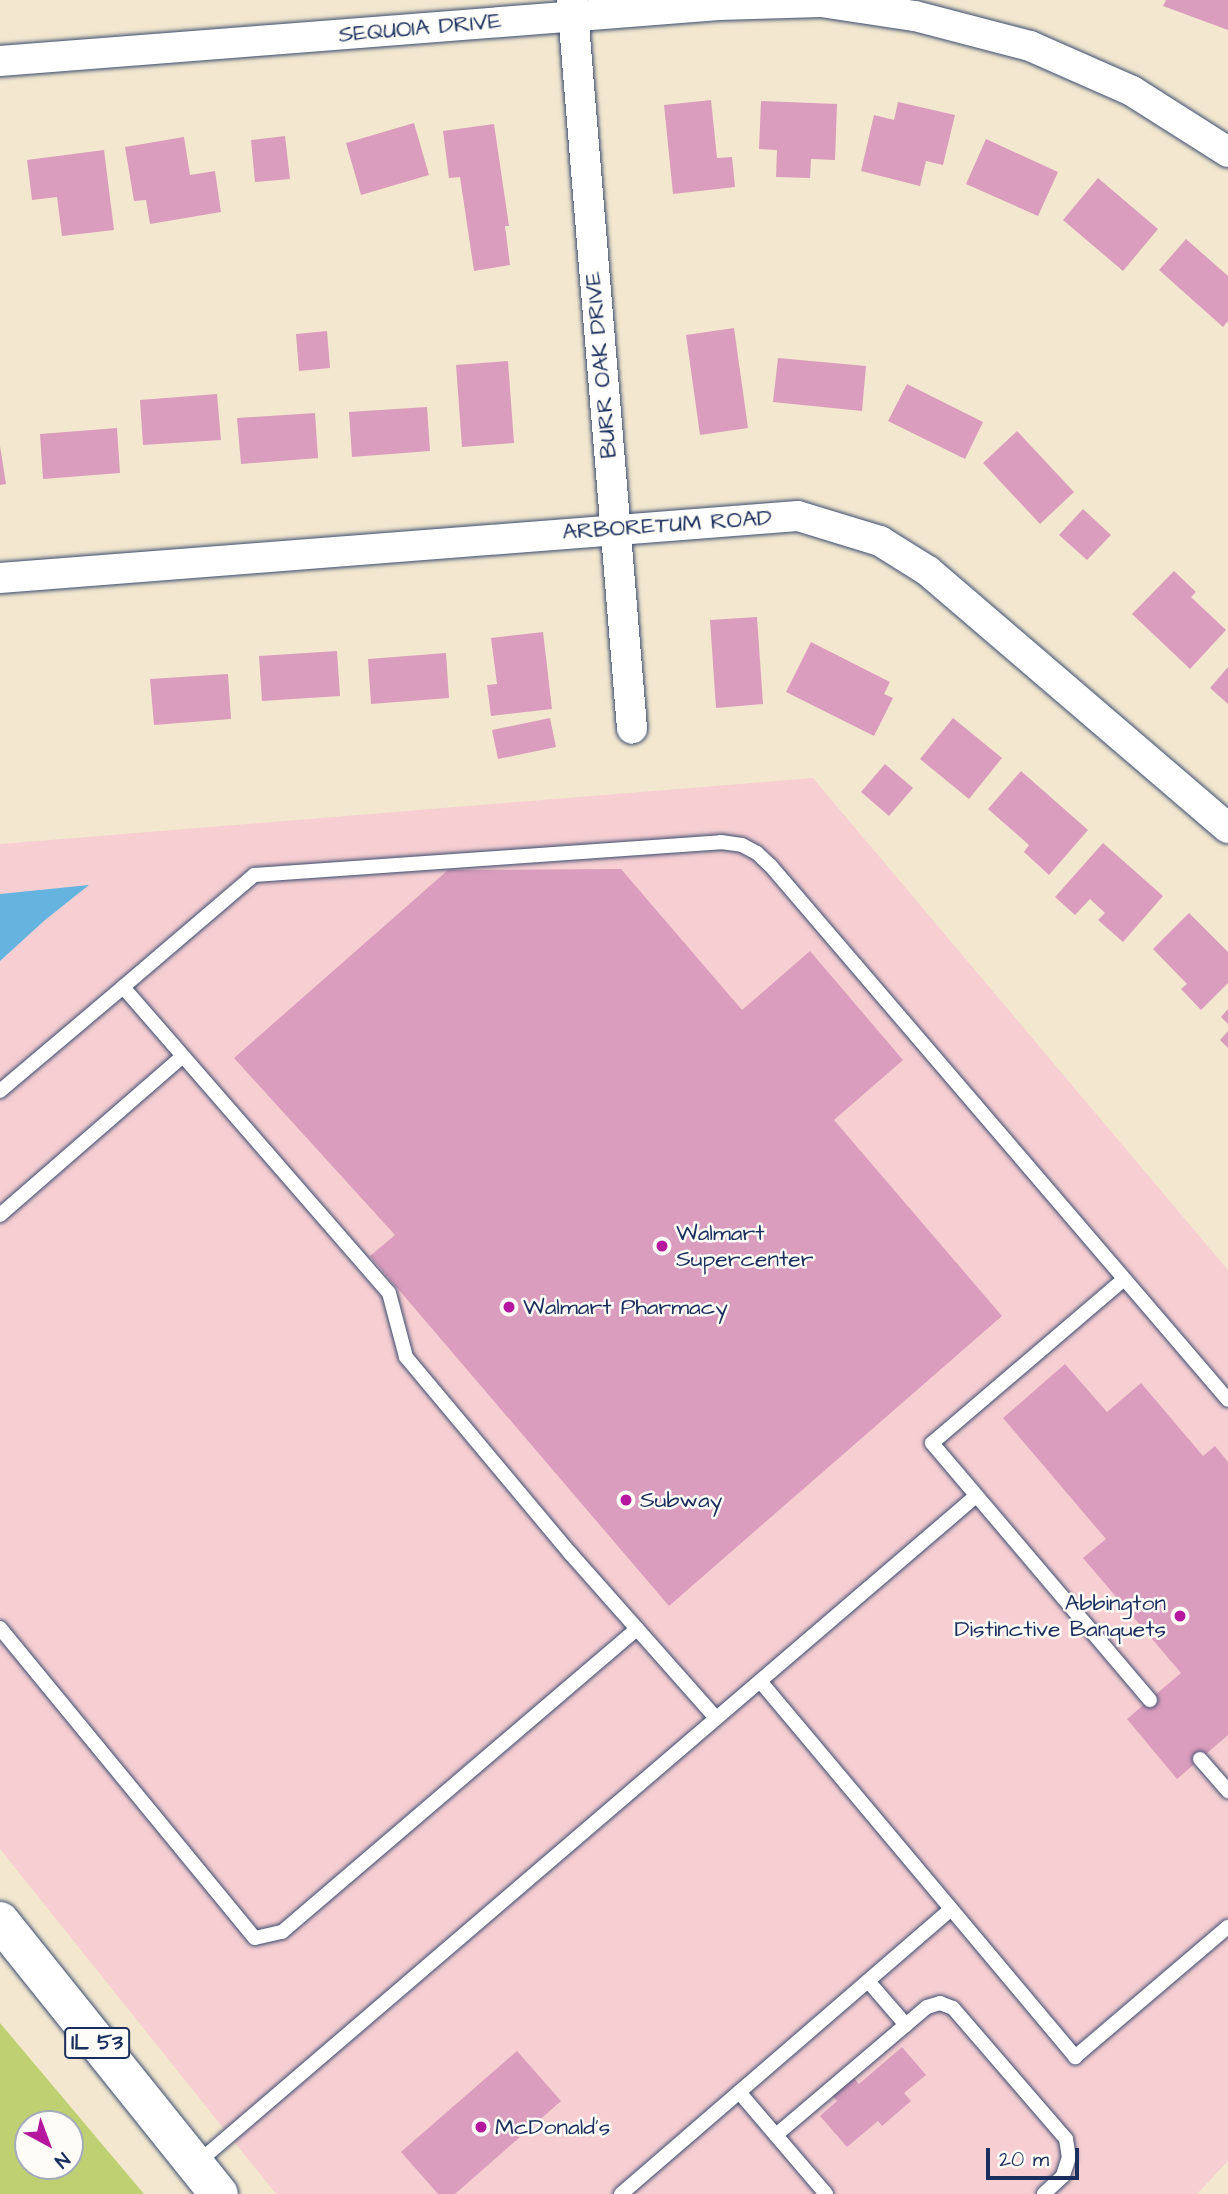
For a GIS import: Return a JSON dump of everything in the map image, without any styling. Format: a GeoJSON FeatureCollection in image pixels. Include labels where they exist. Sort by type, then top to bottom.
{"type":"FeatureCollection","features":[{"type":"Feature","properties":{"kind":"main road","name":"IL 53"},"geometry":{"type":"LineString","coordinates":[[0,1921],[219,2194]]}},
{"type":"Feature","properties":{"kind":"street","name":"SEQUOIA DRIVE"},"geometry":{"type":"LineString","coordinates":[[0,61],[572,8],[821,2],[915,16],[1007,39],[1082,66],[1174,115],[1228,152]]}},
{"type":"Feature","properties":{"kind":"street","name":"BURR OAK DRIVE"},"geometry":{"type":"LineString","coordinates":[[572,8],[613,529],[632,729]]}},
{"type":"Feature","properties":{"kind":"street","name":"ARBORETUM ROAD"},"geometry":{"type":"LineString","coordinates":[[0,578],[798,516],[880,541],[928,570],[1228,828]]}},
{"type":"Feature","properties":{"kind":"lane"},"geometry":{"type":"LineString","coordinates":[[0,1091],[254,874],[721,842],[742,845],[770,864],[1228,1400]]}},
{"type":"Feature","properties":{"kind":"lane"},"geometry":{"type":"LineString","coordinates":[[123,987],[389,1293],[406,1357],[716,1718]]}},
{"type":"Feature","properties":{"kind":"lane"},"geometry":{"type":"LineString","coordinates":[[0,1215],[183,1056]]}},
{"type":"Feature","properties":{"kind":"lane"},"geometry":{"type":"LineString","coordinates":[[1123,1280],[932,1443],[1150,1700]]}},
{"type":"Feature","properties":{"kind":"lane"},"geometry":{"type":"LineString","coordinates":[[195,2165],[976,1496]]}},
{"type":"Feature","properties":{"kind":"lane"},"geometry":{"type":"LineString","coordinates":[[0,1628],[255,1938],[282,1932],[637,1629]]}},
{"type":"Feature","properties":{"kind":"lane"},"geometry":{"type":"LineString","coordinates":[[760,1681],[1075,2057],[1228,1927]]}},
{"type":"Feature","properties":{"kind":"lane"},"geometry":{"type":"LineString","coordinates":[[1200,1759],[1228,1791]]}},
{"type":"Feature","properties":{"kind":"lane"},"geometry":{"type":"LineString","coordinates":[[621,2194],[951,1909]]}},
{"type":"Feature","properties":{"kind":"lane"},"geometry":{"type":"LineString","coordinates":[[868,1981],[906,2025]]}},
{"type":"Feature","properties":{"kind":"lane"},"geometry":{"type":"LineString","coordinates":[[776,2135],[927,2007],[940,2003],[953,2008],[1066,2139],[1069,2157],[1063,2176],[1044,2194]]}},
{"type":"Feature","properties":{"kind":"lane"},"geometry":{"type":"LineString","coordinates":[[739,2092],[826,2194]]}},
{"type":"Feature","properties":{"kind":"shaded area"},"geometry":{"type":"Polygon","coordinates":[[[813,778],[1228,1270],[1228,2161],[1197,2194],[276,2194],[0,1849],[0,844],[813,778]]]}},
{"type":"Feature","properties":{"kind":"green space"},"geometry":{"type":"Polygon","coordinates":[[[0,2023],[73,2110],[14,2110],[14,2180],[84,2180],[84,2123],[144,2194],[0,2194],[0,2023]]]}},
{"type":"Feature","properties":{"kind":"water"},"geometry":{"type":"Polygon","coordinates":[[[89,885],[45,920],[0,961],[0,894],[89,885]]]}},
{"type":"Feature","properties":{"kind":"building"},"geometry":{"type":"Polygon","coordinates":[[[1166,0],[1228,0],[1228,30],[1163,6],[1166,0]]]}},
{"type":"Feature","properties":{"kind":"building"},"geometry":{"type":"Polygon","coordinates":[[[711,100],[717,158],[732,157],[735,187],[673,194],[664,105],[711,100]]]}},
{"type":"Feature","properties":{"kind":"building"},"geometry":{"type":"Polygon","coordinates":[[[761,101],[837,104],[835,160],[811,159],[810,178],[776,177],[777,150],[759,149],[761,101]]]}},
{"type":"Feature","properties":{"kind":"building"},"geometry":{"type":"Polygon","coordinates":[[[898,102],[955,115],[943,165],[926,161],[920,186],[861,171],[874,115],[894,120],[898,102]]]}},
{"type":"Feature","properties":{"kind":"building"},"geometry":{"type":"Polygon","coordinates":[[[414,123],[429,175],[361,195],[346,143],[414,123]]]}},
{"type":"Feature","properties":{"kind":"building"},"geometry":{"type":"Polygon","coordinates":[[[494,124],[509,226],[505,226],[510,265],[474,271],[460,177],[449,178],[443,131],[494,124]]]}},
{"type":"Feature","properties":{"kind":"building"},"geometry":{"type":"Polygon","coordinates":[[[285,136],[290,179],[255,182],[251,140],[285,136]]]}},
{"type":"Feature","properties":{"kind":"building"},"geometry":{"type":"Polygon","coordinates":[[[184,137],[190,175],[215,171],[221,212],[150,224],[146,200],[134,201],[125,147],[184,137]]]}},
{"type":"Feature","properties":{"kind":"building"},"geometry":{"type":"Polygon","coordinates":[[[986,139],[1058,172],[1038,216],[966,184],[986,139]]]}},
{"type":"Feature","properties":{"kind":"building"},"geometry":{"type":"Polygon","coordinates":[[[104,150],[114,230],[62,236],[57,197],[32,200],[27,160],[104,150]]]}},
{"type":"Feature","properties":{"kind":"building"},"geometry":{"type":"Polygon","coordinates":[[[1098,178],[1158,229],[1123,271],[1063,220],[1098,178]]]}},
{"type":"Feature","properties":{"kind":"building"},"geometry":{"type":"Polygon","coordinates":[[[1186,239],[1228,276],[1228,321],[1223,327],[1159,270],[1186,239]]]}},
{"type":"Feature","properties":{"kind":"building"},"geometry":{"type":"Polygon","coordinates":[[[734,328],[748,428],[700,435],[686,335],[734,328]]]}},
{"type":"Feature","properties":{"kind":"building"},"geometry":{"type":"Polygon","coordinates":[[[327,331],[330,368],[299,371],[296,334],[327,331]]]}},
{"type":"Feature","properties":{"kind":"building"},"geometry":{"type":"Polygon","coordinates":[[[778,358],[866,366],[862,411],[773,402],[778,358]]]}},
{"type":"Feature","properties":{"kind":"building"},"geometry":{"type":"Polygon","coordinates":[[[508,361],[514,443],[462,447],[456,365],[508,361]]]}},
{"type":"Feature","properties":{"kind":"building"},"geometry":{"type":"Polygon","coordinates":[[[907,384],[983,422],[965,459],[888,421],[907,384]]]}},
{"type":"Feature","properties":{"kind":"building"},"geometry":{"type":"Polygon","coordinates":[[[217,394],[221,440],[143,445],[140,400],[217,394]]]}},
{"type":"Feature","properties":{"kind":"building"},"geometry":{"type":"Polygon","coordinates":[[[427,407],[430,451],[352,457],[349,412],[427,407]]]}},
{"type":"Feature","properties":{"kind":"building"},"geometry":{"type":"Polygon","coordinates":[[[315,413],[318,458],[241,464],[237,418],[315,413]]]}},
{"type":"Feature","properties":{"kind":"building"},"geometry":{"type":"Polygon","coordinates":[[[117,428],[120,473],[43,479],[40,434],[117,428]]]}},
{"type":"Feature","properties":{"kind":"building"},"geometry":{"type":"Polygon","coordinates":[[[1017,431],[1074,492],[1040,524],[983,463],[1017,431]]]}},
{"type":"Feature","properties":{"kind":"building"},"geometry":{"type":"Polygon","coordinates":[[[0,446],[6,484],[0,485],[0,446]]]}},
{"type":"Feature","properties":{"kind":"building"},"geometry":{"type":"Polygon","coordinates":[[[1083,509],[1111,535],[1087,560],[1059,535],[1083,509]]]}},
{"type":"Feature","properties":{"kind":"building"},"geometry":{"type":"Polygon","coordinates":[[[1174,571],[1196,592],[1191,597],[1226,630],[1190,669],[1132,614],[1174,571]]]}},
{"type":"Feature","properties":{"kind":"building"},"geometry":{"type":"Polygon","coordinates":[[[757,617],[763,704],[716,708],[710,620],[757,617]]]}},
{"type":"Feature","properties":{"kind":"building"},"geometry":{"type":"Polygon","coordinates":[[[543,632],[552,709],[491,716],[487,685],[497,684],[491,638],[543,632]]]}},
{"type":"Feature","properties":{"kind":"building"},"geometry":{"type":"Polygon","coordinates":[[[811,642],[890,682],[884,694],[893,698],[874,736],[786,692],[811,642]]]}},
{"type":"Feature","properties":{"kind":"building"},"geometry":{"type":"Polygon","coordinates":[[[337,651],[340,696],[262,701],[259,656],[337,651]]]}},
{"type":"Feature","properties":{"kind":"building"},"geometry":{"type":"Polygon","coordinates":[[[446,653],[449,698],[371,704],[368,659],[446,653]]]}},
{"type":"Feature","properties":{"kind":"building"},"geometry":{"type":"Polygon","coordinates":[[[1228,667],[1228,704],[1210,688],[1228,667]]]}},
{"type":"Feature","properties":{"kind":"building"},"geometry":{"type":"Polygon","coordinates":[[[228,674],[231,719],[154,725],[150,679],[228,674]]]}},
{"type":"Feature","properties":{"kind":"building"},"geometry":{"type":"Polygon","coordinates":[[[550,718],[556,747],[498,759],[492,730],[550,718]]]}},
{"type":"Feature","properties":{"kind":"building"},"geometry":{"type":"Polygon","coordinates":[[[953,718],[1002,758],[969,799],[920,759],[953,718]]]}},
{"type":"Feature","properties":{"kind":"building"},"geometry":{"type":"Polygon","coordinates":[[[885,764],[913,788],[889,816],[861,792],[885,764]]]}},
{"type":"Feature","properties":{"kind":"building"},"geometry":{"type":"Polygon","coordinates":[[[1021,771],[1088,830],[1049,875],[1024,852],[1029,845],[988,809],[1021,771]]]}},
{"type":"Feature","properties":{"kind":"building"},"geometry":{"type":"Polygon","coordinates":[[[1103,843],[1163,896],[1123,942],[1098,920],[1105,913],[1090,899],[1075,915],[1055,897],[1103,843]]]}},
{"type":"Feature","properties":{"kind":"building","name":"Walmart Supercenter"},"geometry":{"type":"Polygon","coordinates":[[[621,869],[742,1010],[810,951],[903,1060],[834,1120],[1002,1316],[669,1606],[370,1256],[395,1235],[234,1058],[448,870],[621,869]]]}},
{"type":"Feature","properties":{"kind":"building"},"geometry":{"type":"Polygon","coordinates":[[[1189,913],[1228,952],[1228,983],[1201,1010],[1181,989],[1187,984],[1153,949],[1189,913]]]}},
{"type":"Feature","properties":{"kind":"building"},"geometry":{"type":"Polygon","coordinates":[[[1228,1009],[1228,1024],[1221,1017],[1228,1009]]]}},
{"type":"Feature","properties":{"kind":"building"},"geometry":{"type":"Polygon","coordinates":[[[1228,1031],[1228,1048],[1220,1040],[1228,1031]]]}},
{"type":"Feature","properties":{"kind":"building","name":"Abbington Distinctive Banquets"},"geometry":{"type":"Polygon","coordinates":[[[1065,1364],[1107,1412],[1141,1383],[1203,1456],[1215,1446],[1228,1462],[1228,1735],[1177,1779],[1127,1719],[1181,1673],[1083,1558],[1106,1539],[1003,1418],[1065,1364]]]}},
{"type":"Feature","properties":{"kind":"building"},"geometry":{"type":"Polygon","coordinates":[[[902,2047],[926,2075],[904,2093],[911,2101],[882,2126],[878,2121],[847,2147],[820,2116],[837,2101],[831,2093],[851,2075],[859,2084],[902,2047]]]}},
{"type":"Feature","properties":{"kind":"building","name":"McDonald's"},"geometry":{"type":"Polygon","coordinates":[[[517,2051],[561,2101],[455,2194],[438,2194],[401,2152],[517,2051]]]}},
{"type":"Feature","properties":{"kind":"place","name":"Walmart Supercenter"},"geometry":{"type":"Point","coordinates":[662,1246]}},
{"type":"Feature","properties":{"kind":"place","name":"Walmart Pharmacy"},"geometry":{"type":"Point","coordinates":[509,1307]}},
{"type":"Feature","properties":{"kind":"place","name":"Subway"},"geometry":{"type":"Point","coordinates":[626,1500]}},
{"type":"Feature","properties":{"kind":"place","name":"Abbington Distinctive Banquets"},"geometry":{"type":"Point","coordinates":[1180,1616]}},
{"type":"Feature","properties":{"kind":"place","name":"McDonald's"},"geometry":{"type":"Point","coordinates":[481,2127]}}]}
